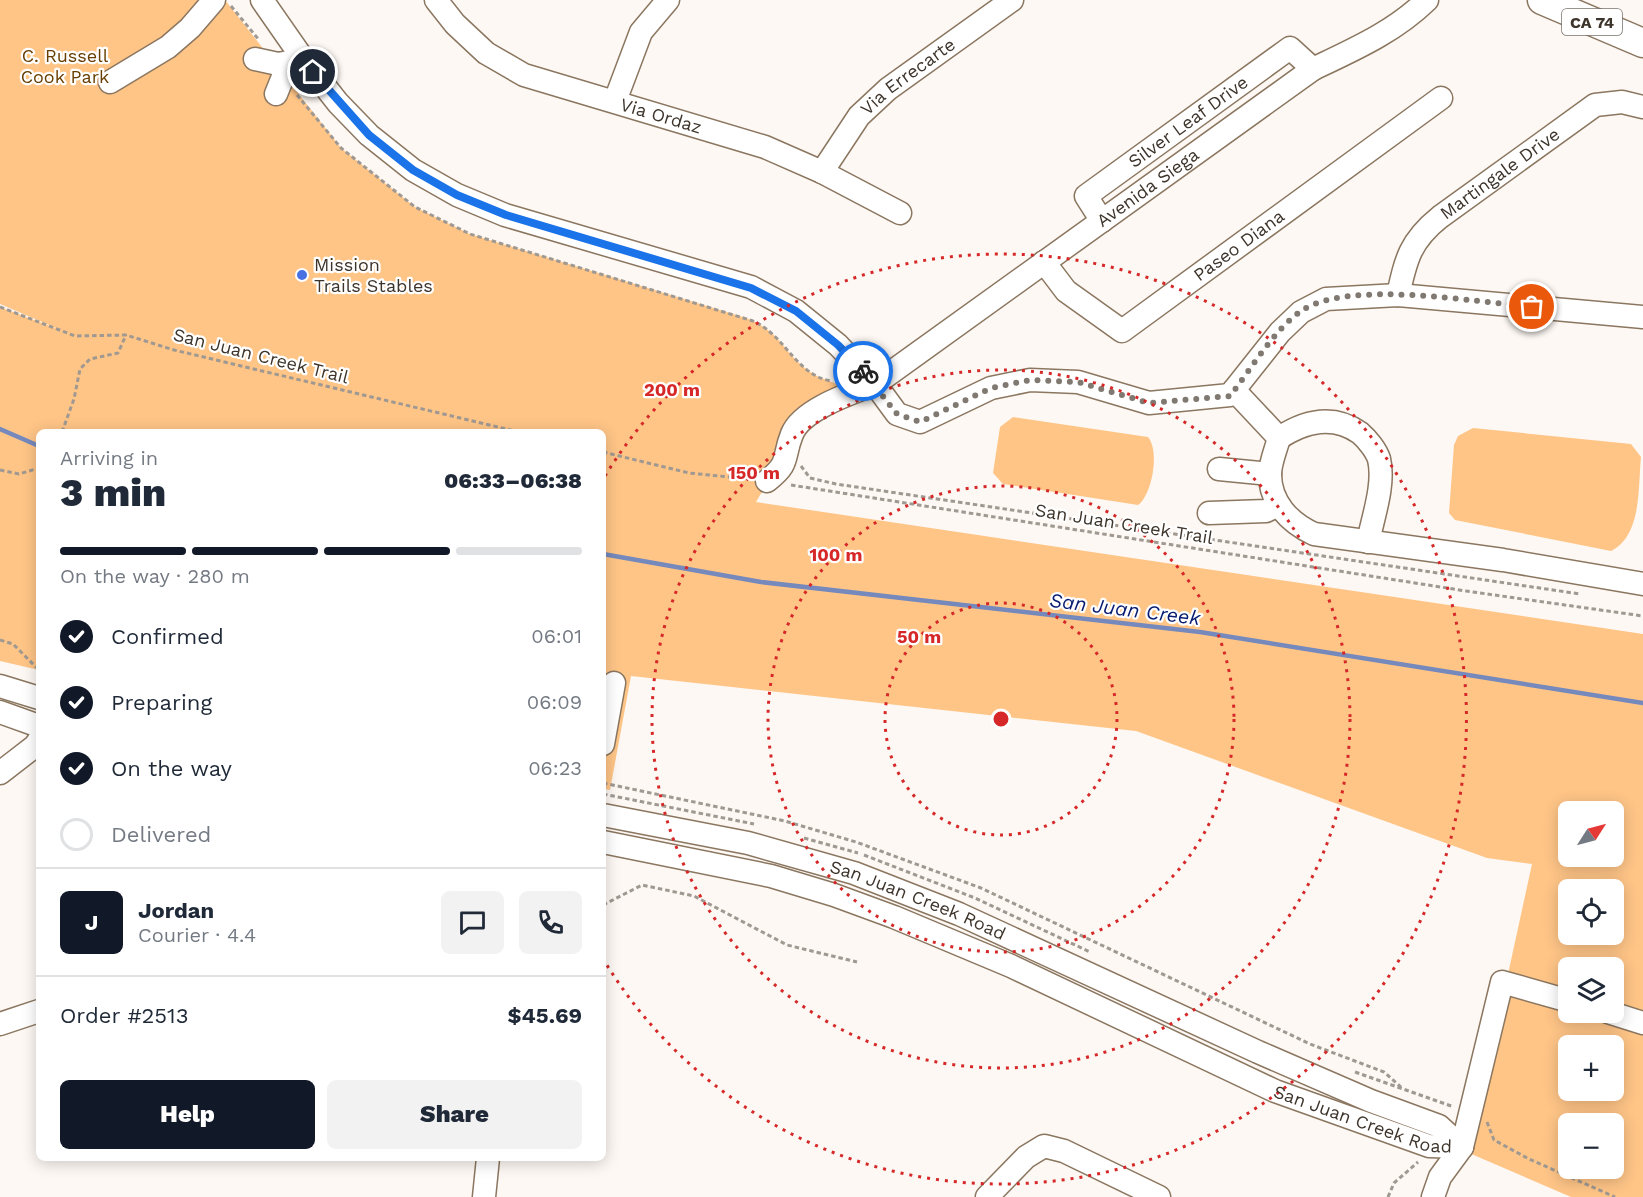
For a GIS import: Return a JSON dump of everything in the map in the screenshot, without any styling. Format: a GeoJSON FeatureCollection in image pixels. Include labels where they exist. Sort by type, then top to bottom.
{"type":"FeatureCollection","features":[{"type":"Feature","properties":{"kind":"main road","name":"CA 74"},"geometry":{"type":"LineString","coordinates":[[1542,0],[1643,43]]}},
{"type":"Feature","properties":{"kind":"street"},"geometry":{"type":"LineString","coordinates":[[110,82],[168,47],[190,28],[214,0]]}},
{"type":"Feature","properties":{"kind":"street","name":"Via Ordaz"},"geometry":{"type":"LineString","coordinates":[[436,0],[455,24],[496,59],[524,75],[765,147],[822,172],[900,213]]}},
{"type":"Feature","properties":{"kind":"street"},"geometry":{"type":"LineString","coordinates":[[615,101],[642,32],[668,0]]}},
{"type":"Feature","properties":{"kind":"street","name":"Via Errecarte"},"geometry":{"type":"LineString","coordinates":[[822,172],[859,116],[888,89],[1012,0]]}},
{"type":"Feature","properties":{"kind":"street","name":"Avenida Siega"},"geometry":{"type":"LineString","coordinates":[[767,481],[783,468],[792,432],[807,416],[875,384],[1313,69],[1367,44],[1406,21],[1427,0]]}},
{"type":"Feature","properties":{"kind":"street"},"geometry":{"type":"LineString","coordinates":[[266,1],[295,59],[369,135],[413,170],[457,195],[506,215],[751,288],[796,311],[838,345],[875,384],[897,414],[920,422],[991,388],[1030,380],[1078,382],[1149,403],[1230,396],[1280,332],[1301,312],[1326,299],[1398,295],[1643,317]]}},
{"type":"Feature","properties":{"kind":"street","name":"Silver Leaf Drive"},"geometry":{"type":"LineString","coordinates":[[1102,221],[1086,196],[1290,48],[1313,69]]}},
{"type":"Feature","properties":{"kind":"street"},"geometry":{"type":"LineString","coordinates":[[255,59],[278,64],[295,59]]}},
{"type":"Feature","properties":{"kind":"street"},"geometry":{"type":"LineString","coordinates":[[276,94],[295,59]]}},
{"type":"Feature","properties":{"kind":"street","name":"Paseo Diana"},"geometry":{"type":"LineString","coordinates":[[1044,262],[1066,291],[1122,331],[1441,99]]}},
{"type":"Feature","properties":{"kind":"street","name":"Martingale Drive"},"geometry":{"type":"LineString","coordinates":[[1398,295],[1406,258],[1419,234],[1440,217],[1594,105],[1622,102],[1643,107]]}},
{"type":"Feature","properties":{"kind":"street"},"geometry":{"type":"LineString","coordinates":[[1234,390],[1279,438]]}},
{"type":"Feature","properties":{"kind":"street"},"geometry":{"type":"LineString","coordinates":[[1368,542],[1379,481],[1379,459],[1366,438],[1347,424],[1322,420],[1296,427],[1279,438],[1270,474],[1278,505],[1296,525],[1314,534],[1643,584]]}},
{"type":"Feature","properties":{"kind":"street"},"geometry":{"type":"LineString","coordinates":[[1219,469],[1270,474]]}},
{"type":"Feature","properties":{"kind":"street"},"geometry":{"type":"LineString","coordinates":[[1209,513],[1266,511],[1278,505]]}},
{"type":"Feature","properties":{"kind":"street"},"geometry":{"type":"LineString","coordinates":[[606,727],[614,683]]}},
{"type":"Feature","properties":{"kind":"street"},"geometry":{"type":"LineString","coordinates":[[0,687],[36,697]]}},
{"type":"Feature","properties":{"kind":"street"},"geometry":{"type":"LineString","coordinates":[[0,712],[36,725]]}},
{"type":"Feature","properties":{"kind":"street"},"geometry":{"type":"LineString","coordinates":[[0,773],[36,744]]}},
{"type":"Feature","properties":{"kind":"street","name":"San Juan Creek Road"},"geometry":{"type":"LineString","coordinates":[[606,816],[748,843],[854,873],[959,914],[1320,1079],[1439,1126],[1462,1147]]}},
{"type":"Feature","properties":{"kind":"street","name":"San Juan Creek Road"},"geometry":{"type":"LineString","coordinates":[[606,843],[771,876],[844,898],[1011,966],[1275,1091],[1429,1146],[1462,1147]]}},
{"type":"Feature","properties":{"kind":"street"},"geometry":{"type":"LineString","coordinates":[[1433,1197],[1440,1177],[1462,1147],[1502,982],[1558,998]]}},
{"type":"Feature","properties":{"kind":"street"},"geometry":{"type":"LineString","coordinates":[[0,1024],[36,1012]]}},
{"type":"Feature","properties":{"kind":"street"},"geometry":{"type":"LineString","coordinates":[[1624,1017],[1643,1023]]}},
{"type":"Feature","properties":{"kind":"street"},"geometry":{"type":"LineString","coordinates":[[987,1197],[1026,1157],[1044,1146],[1064,1151],[1159,1197]]}},
{"type":"Feature","properties":{"kind":"street"},"geometry":{"type":"LineString","coordinates":[[484,1197],[488,1161]]}},
{"type":"Feature","properties":{"kind":"path","name":"San Juan Creek Trail"},"geometry":{"type":"LineString","coordinates":[[0,307],[75,336],[126,336],[174,350],[506,429]]}},
{"type":"Feature","properties":{"kind":"path"},"geometry":{"type":"LineString","coordinates":[[63,429],[74,399],[80,369],[90,359],[118,353],[126,336]]}},
{"type":"Feature","properties":{"kind":"path","name":"San Juan Creek Trail"},"geometry":{"type":"LineString","coordinates":[[606,453],[689,472],[767,481],[1454,590],[1643,616]]}},
{"type":"Feature","properties":{"kind":"path","name":"San Juan Creek Trail"},"geometry":{"type":"LineString","coordinates":[[799,462],[810,478],[836,484],[1584,595]]}},
{"type":"Feature","properties":{"kind":"path"},"geometry":{"type":"LineString","coordinates":[[0,470],[19,474],[36,469]]}},
{"type":"Feature","properties":{"kind":"path"},"geometry":{"type":"LineString","coordinates":[[0,640],[13,644],[36,667]]}},
{"type":"Feature","properties":{"kind":"path"},"geometry":{"type":"LineString","coordinates":[[606,903],[642,885],[694,896],[787,945],[857,962]]}},
{"type":"Feature","properties":{"kind":"path"},"geometry":{"type":"LineString","coordinates":[[1487,1121],[1494,1140],[1528,1159],[1615,1197]]}},
{"type":"Feature","properties":{"kind":"path"},"geometry":{"type":"LineString","coordinates":[[1388,1197],[1394,1183],[1418,1162]]}},
{"type":"Feature","properties":{"kind":"green space","name":"C. Russell Cook Park"},"geometry":{"type":"Polygon","coordinates":[[[0,0],[225,0],[341,148],[415,207],[470,234],[756,322],[773,335],[809,371],[844,389],[849,394],[807,416],[756,502],[1643,634],[1643,1197],[1571,1197],[1469,1153],[1532,864],[1487,858],[1136,731],[631,676],[610,790],[606,789],[606,429],[36,429],[36,669],[0,661],[0,307],[63,331],[0,304],[0,0]]]}},
{"type":"Feature","properties":{"kind":"green space"},"geometry":{"type":"Polygon","coordinates":[[[1013,417],[1148,437],[1152,444],[1154,462],[1150,483],[1143,500],[1138,505],[1003,484],[993,473],[1000,427],[1013,417]]]}},
{"type":"Feature","properties":{"kind":"green space"},"geometry":{"type":"Polygon","coordinates":[[[1473,428],[1631,444],[1641,457],[1638,496],[1633,523],[1621,544],[1611,551],[1455,520],[1449,513],[1454,445],[1458,436],[1473,428]]]}},
{"type":"Feature","properties":{"kind":"waterway","name":"San Juan Creek"},"geometry":{"type":"LineString","coordinates":[[0,429],[36,445]]}},
{"type":"Feature","properties":{"kind":"waterway","name":"San Juan Creek"},"geometry":{"type":"LineString","coordinates":[[606,555],[761,582],[1200,632],[1643,703]]}},
{"type":"Feature","properties":{"kind":"way so far"},"geometry":{"type":"LineString","coordinates":[[863,371],[897,414],[920,422],[948,406],[991,388],[1030,380],[1078,382],[1149,403],[1230,396],[1280,332],[1301,312],[1326,299],[1345,296],[1398,295],[1532,307]]}},
{"type":"Feature","properties":{"kind":"place","name":"Mission Trails Stables"},"geometry":{"type":"Point","coordinates":[302,275]}},
{"type":"Feature","properties":{"kind":"route"},"geometry":{"type":"LineString","coordinates":[[313,72],[338,103],[369,135],[413,170],[457,195],[506,215],[751,288],[796,311],[838,345],[863,371]]}}]}
